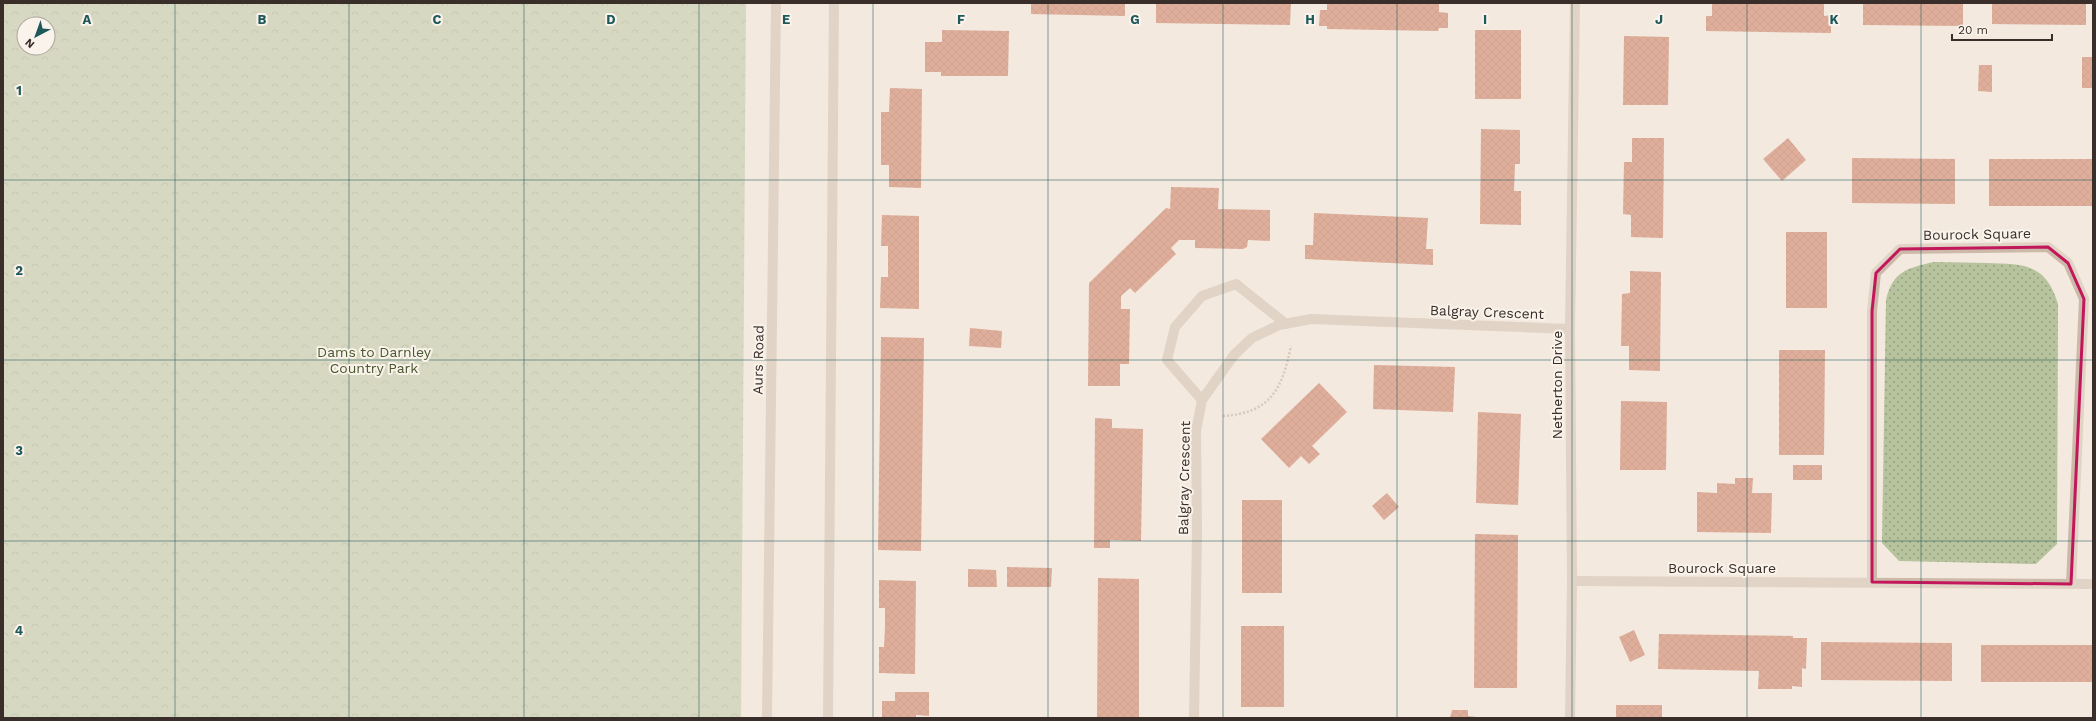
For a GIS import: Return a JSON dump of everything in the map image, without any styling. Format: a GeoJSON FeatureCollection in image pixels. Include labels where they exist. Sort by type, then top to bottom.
{"type":"FeatureCollection","features":[{"type":"Feature","properties":{"kind":"street","name":"Aurs Road"},"geometry":{"type":"LineString","coordinates":[[767,718],[776,3]]}},
{"type":"Feature","properties":{"kind":"street"},"geometry":{"type":"LineString","coordinates":[[828,718],[834,3]]}},
{"type":"Feature","properties":{"kind":"street","name":"Netherton Drive"},"geometry":{"type":"LineString","coordinates":[[1570,718],[1572,581],[1570,329],[1575,3]]}},
{"type":"Feature","properties":{"kind":"street","name":"Bourock Square"},"geometry":{"type":"LineString","coordinates":[[1872,582],[1872,311],[1876,274],[1900,249],[2048,247],[2068,263],[2084,298],[2071,584]]}},
{"type":"Feature","properties":{"kind":"street"},"geometry":{"type":"LineString","coordinates":[[1202,400],[1168,360],[1175,327],[1202,296],[1236,284],[1290,323]]}},
{"type":"Feature","properties":{"kind":"street","name":"Balgray Crescent"},"geometry":{"type":"LineString","coordinates":[[1194,718],[1197,532],[1196,431],[1202,400],[1234,355],[1252,338],[1279,325],[1311,319],[1570,329]]}},
{"type":"Feature","properties":{"kind":"street","name":"Bourock Square"},"geometry":{"type":"LineString","coordinates":[[1572,581],[2093,584]]}},
{"type":"Feature","properties":{"kind":"path"},"geometry":{"type":"LineString","coordinates":[[1198,418],[1242,415],[1262,406],[1277,389],[1286,370],[1290,323]]}},
{"type":"Feature","properties":{"kind":"highlighted area"},"geometry":{"type":"Polygon","coordinates":[[[2048,247],[2068,263],[2084,299],[2071,584],[1872,582],[1872,311],[1876,273],[1900,249],[2048,247]]]}},
{"type":"Feature","properties":{"kind":"green space","name":"Dams to Darnley Country Park"},"geometry":{"type":"Polygon","coordinates":[[[3,3],[746,3],[741,718],[3,718],[3,3]]]}},
{"type":"Feature","properties":{"kind":"green space"},"geometry":{"type":"Polygon","coordinates":[[[1934,262],[2012,264],[2032,268],[2047,280],[2058,304],[2057,544],[2036,564],[1899,561],[1882,543],[1886,300],[1893,283],[1902,272],[1916,266],[1934,262]]]}},
{"type":"Feature","properties":{"kind":"building"},"geometry":{"type":"Polygon","coordinates":[[[1031,3],[1125,3],[1125,16],[1031,14],[1031,3]]]}},
{"type":"Feature","properties":{"kind":"building"},"geometry":{"type":"Polygon","coordinates":[[[1156,3],[1291,3],[1290,25],[1156,23],[1156,3]]]}},
{"type":"Feature","properties":{"kind":"building"},"geometry":{"type":"Polygon","coordinates":[[[1327,3],[1439,3],[1439,12],[1448,13],[1448,28],[1439,28],[1438,31],[1327,29],[1327,26],[1319,26],[1320,10],[1327,10],[1327,3]]]}},
{"type":"Feature","properties":{"kind":"building"},"geometry":{"type":"Polygon","coordinates":[[[1712,3],[1824,3],[1824,16],[1831,15],[1831,33],[1706,31],[1706,16],[1712,16],[1712,3]]]}},
{"type":"Feature","properties":{"kind":"building"},"geometry":{"type":"Polygon","coordinates":[[[1863,3],[1963,3],[1963,26],[1863,25],[1863,3]]]}},
{"type":"Feature","properties":{"kind":"building"},"geometry":{"type":"Polygon","coordinates":[[[1992,3],[2086,3],[2086,25],[1992,24],[1992,3]]]}},
{"type":"Feature","properties":{"kind":"building"},"geometry":{"type":"Polygon","coordinates":[[[942,30],[1009,31],[1008,76],[941,76],[941,72],[925,72],[925,42],[942,42],[942,30]]]}},
{"type":"Feature","properties":{"kind":"building"},"geometry":{"type":"Polygon","coordinates":[[[1475,30],[1521,30],[1521,99],[1475,99],[1475,30]]]}},
{"type":"Feature","properties":{"kind":"building"},"geometry":{"type":"Polygon","coordinates":[[[1624,36],[1669,37],[1668,105],[1623,105],[1624,36]]]}},
{"type":"Feature","properties":{"kind":"building"},"geometry":{"type":"Polygon","coordinates":[[[2082,57],[2093,57],[2093,88],[2082,88],[2082,57]]]}},
{"type":"Feature","properties":{"kind":"building"},"geometry":{"type":"Polygon","coordinates":[[[1979,65],[1992,65],[1992,92],[1978,91],[1979,65]]]}},
{"type":"Feature","properties":{"kind":"building"},"geometry":{"type":"Polygon","coordinates":[[[890,88],[922,89],[921,188],[889,187],[889,165],[881,165],[881,112],[889,112],[890,88]]]}},
{"type":"Feature","properties":{"kind":"building"},"geometry":{"type":"Polygon","coordinates":[[[1481,129],[1520,130],[1520,164],[1515,164],[1514,191],[1521,191],[1521,225],[1480,224],[1481,129]]]}},
{"type":"Feature","properties":{"kind":"building"},"geometry":{"type":"Polygon","coordinates":[[[1632,138],[1664,138],[1663,238],[1631,237],[1631,215],[1623,214],[1624,162],[1632,162],[1632,138]]]}},
{"type":"Feature","properties":{"kind":"building"},"geometry":{"type":"Polygon","coordinates":[[[1788,138],[1806,160],[1782,181],[1763,159],[1788,138]]]}},
{"type":"Feature","properties":{"kind":"building"},"geometry":{"type":"Polygon","coordinates":[[[1852,158],[1955,159],[1955,204],[1852,203],[1852,158]]]}},
{"type":"Feature","properties":{"kind":"building"},"geometry":{"type":"Polygon","coordinates":[[[1989,159],[2093,159],[2093,206],[1989,206],[1989,159]]]}},
{"type":"Feature","properties":{"kind":"building"},"geometry":{"type":"Polygon","coordinates":[[[1171,187],[1219,188],[1218,209],[1270,210],[1270,241],[1248,240],[1247,247],[1243,249],[1195,248],[1195,240],[1179,240],[1171,248],[1176,254],[1135,293],[1130,288],[1121,296],[1121,309],[1130,309],[1129,364],[1120,364],[1120,386],[1088,386],[1089,283],[1166,208],[1170,209],[1171,187]]]}},
{"type":"Feature","properties":{"kind":"building"},"geometry":{"type":"Polygon","coordinates":[[[1314,213],[1428,218],[1426,249],[1433,249],[1433,265],[1305,259],[1305,245],[1313,245],[1314,213]]]}},
{"type":"Feature","properties":{"kind":"building"},"geometry":{"type":"Polygon","coordinates":[[[882,215],[919,216],[919,309],[880,308],[881,277],[888,277],[888,246],[881,246],[882,215]]]}},
{"type":"Feature","properties":{"kind":"building"},"geometry":{"type":"Polygon","coordinates":[[[1786,232],[1827,232],[1827,308],[1786,308],[1786,232]]]}},
{"type":"Feature","properties":{"kind":"building"},"geometry":{"type":"Polygon","coordinates":[[[1630,271],[1661,272],[1660,371],[1629,370],[1629,346],[1621,346],[1622,294],[1630,293],[1630,271]]]}},
{"type":"Feature","properties":{"kind":"building"},"geometry":{"type":"Polygon","coordinates":[[[970,328],[1002,331],[1001,348],[969,346],[970,328]]]}},
{"type":"Feature","properties":{"kind":"building"},"geometry":{"type":"Polygon","coordinates":[[[881,337],[924,338],[921,551],[878,550],[881,337]]]}},
{"type":"Feature","properties":{"kind":"building"},"geometry":{"type":"Polygon","coordinates":[[[1779,350],[1825,350],[1824,455],[1779,455],[1779,350]]]}},
{"type":"Feature","properties":{"kind":"building"},"geometry":{"type":"Polygon","coordinates":[[[1374,365],[1455,367],[1453,412],[1373,409],[1374,365]]]}},
{"type":"Feature","properties":{"kind":"building"},"geometry":{"type":"Polygon","coordinates":[[[1319,383],[1347,412],[1312,446],[1320,454],[1309,464],[1301,456],[1289,468],[1261,439],[1319,383]]]}},
{"type":"Feature","properties":{"kind":"building"},"geometry":{"type":"Polygon","coordinates":[[[1621,401],[1667,402],[1666,470],[1620,470],[1621,401]]]}},
{"type":"Feature","properties":{"kind":"building"},"geometry":{"type":"Polygon","coordinates":[[[1478,412],[1521,414],[1518,505],[1476,503],[1478,412]]]}},
{"type":"Feature","properties":{"kind":"building"},"geometry":{"type":"Polygon","coordinates":[[[1095,418],[1112,419],[1112,428],[1143,429],[1141,541],[1110,540],[1110,548],[1094,548],[1095,418]]]}},
{"type":"Feature","properties":{"kind":"building"},"geometry":{"type":"Polygon","coordinates":[[[1793,465],[1822,465],[1822,480],[1793,480],[1793,465]]]}},
{"type":"Feature","properties":{"kind":"building"},"geometry":{"type":"Polygon","coordinates":[[[1735,478],[1753,478],[1752,493],[1772,493],[1771,533],[1697,532],[1697,492],[1717,493],[1717,483],[1735,484],[1735,478]]]}},
{"type":"Feature","properties":{"kind":"building"},"geometry":{"type":"Polygon","coordinates":[[[1387,493],[1399,507],[1384,520],[1372,506],[1387,493]]]}},
{"type":"Feature","properties":{"kind":"building"},"geometry":{"type":"Polygon","coordinates":[[[1242,500],[1282,500],[1282,593],[1242,593],[1242,500]]]}},
{"type":"Feature","properties":{"kind":"building"},"geometry":{"type":"Polygon","coordinates":[[[1475,534],[1518,535],[1517,688],[1474,688],[1475,534]]]}},
{"type":"Feature","properties":{"kind":"building"},"geometry":{"type":"Polygon","coordinates":[[[1007,567],[1052,568],[1051,587],[1007,587],[1007,567]]]}},
{"type":"Feature","properties":{"kind":"building"},"geometry":{"type":"Polygon","coordinates":[[[968,569],[996,570],[997,587],[968,587],[968,569]]]}},
{"type":"Feature","properties":{"kind":"building"},"geometry":{"type":"Polygon","coordinates":[[[1098,578],[1139,579],[1139,718],[1097,718],[1098,578]]]}},
{"type":"Feature","properties":{"kind":"building"},"geometry":{"type":"Polygon","coordinates":[[[879,580],[916,581],[915,674],[879,673],[879,647],[884,647],[885,608],[879,608],[879,580]]]}},
{"type":"Feature","properties":{"kind":"building"},"geometry":{"type":"Polygon","coordinates":[[[1241,626],[1284,626],[1284,707],[1241,707],[1241,626]]]}},
{"type":"Feature","properties":{"kind":"building"},"geometry":{"type":"Polygon","coordinates":[[[1634,630],[1645,655],[1630,662],[1619,637],[1634,630]]]}},
{"type":"Feature","properties":{"kind":"building"},"geometry":{"type":"Polygon","coordinates":[[[1659,634],[1793,636],[1793,638],[1807,638],[1806,669],[1802,668],[1802,687],[1792,686],[1792,689],[1758,689],[1759,671],[1658,669],[1659,634]]]}},
{"type":"Feature","properties":{"kind":"building"},"geometry":{"type":"Polygon","coordinates":[[[1821,642],[1952,643],[1952,681],[1821,680],[1821,642]]]}},
{"type":"Feature","properties":{"kind":"building"},"geometry":{"type":"Polygon","coordinates":[[[1981,645],[2093,645],[2093,682],[1981,682],[1981,645]]]}},
{"type":"Feature","properties":{"kind":"building"},"geometry":{"type":"Polygon","coordinates":[[[895,692],[929,692],[929,716],[916,715],[916,718],[882,718],[882,701],[895,701],[895,692]]]}},
{"type":"Feature","properties":{"kind":"building"},"geometry":{"type":"Polygon","coordinates":[[[1616,705],[1662,705],[1662,718],[1616,718],[1616,705]]]}},
{"type":"Feature","properties":{"kind":"building"},"geometry":{"type":"Polygon","coordinates":[[[1452,710],[1468,710],[1468,716],[1485,718],[1450,718],[1452,710]]]}}]}
